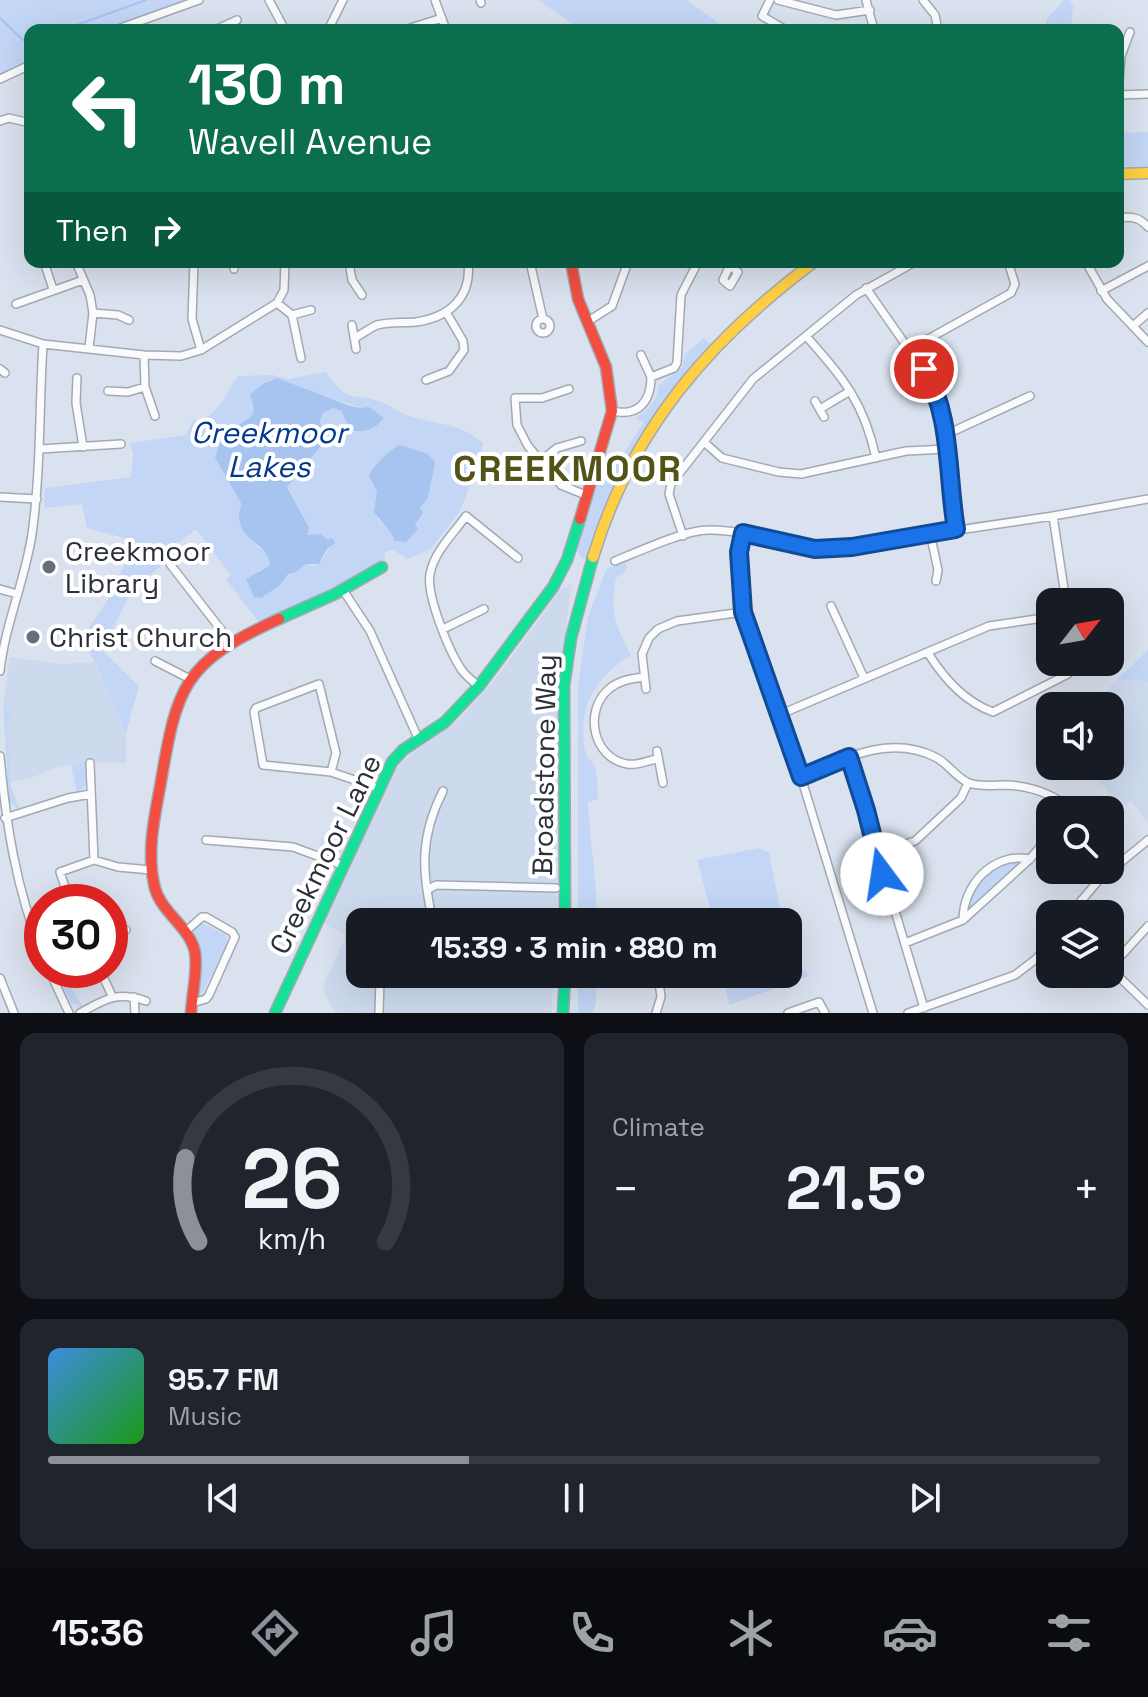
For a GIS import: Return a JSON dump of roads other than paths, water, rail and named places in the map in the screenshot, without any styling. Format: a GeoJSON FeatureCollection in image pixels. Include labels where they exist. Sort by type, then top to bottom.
{"type":"FeatureCollection","features":[{"type":"Feature","properties":{"kind":"street"},"geometry":{"type":"LineString","coordinates":[[132,24],[199,0]]}},
{"type":"Feature","properties":{"kind":"street"},"geometry":{"type":"LineString","coordinates":[[269,0],[282,24]]}},
{"type":"Feature","properties":{"kind":"street"},"geometry":{"type":"LineString","coordinates":[[331,24],[343,0]]}},
{"type":"Feature","properties":{"kind":"street"},"geometry":{"type":"LineString","coordinates":[[435,0],[444,24]]}},
{"type":"Feature","properties":{"kind":"street"},"geometry":{"type":"LineString","coordinates":[[770,0],[758,14],[776,24]]}},
{"type":"Feature","properties":{"kind":"street"},"geometry":{"type":"LineString","coordinates":[[778,0],[805,4],[836,15],[870,10]]}},
{"type":"Feature","properties":{"kind":"street"},"geometry":{"type":"LineString","coordinates":[[866,0],[873,24]]}},
{"type":"Feature","properties":{"kind":"street"},"geometry":{"type":"LineString","coordinates":[[923,0],[935,15],[937,24]]}},
{"type":"Feature","properties":{"kind":"street"},"geometry":{"type":"LineString","coordinates":[[423,24],[442,18]]}},
{"type":"Feature","properties":{"kind":"street"},"geometry":{"type":"LineString","coordinates":[[228,24],[237,20]]}},
{"type":"Feature","properties":{"kind":"street"},"geometry":{"type":"LineString","coordinates":[[1124,48],[1130,32]]}},
{"type":"Feature","properties":{"kind":"street"},"geometry":{"type":"LineString","coordinates":[[0,79],[24,68]]}},
{"type":"Feature","properties":{"kind":"street"},"geometry":{"type":"LineString","coordinates":[[1124,94],[1148,94]]}},
{"type":"Feature","properties":{"kind":"street"},"geometry":{"type":"LineString","coordinates":[[0,121],[9,118],[24,122]]}},
{"type":"Feature","properties":{"kind":"street"},"geometry":{"type":"LineString","coordinates":[[1124,174],[1148,173]]}},
{"type":"Feature","properties":{"kind":"street"},"geometry":{"type":"LineString","coordinates":[[1124,218],[1141,219],[1148,227]]}},
{"type":"Feature","properties":{"kind":"street"},"geometry":{"type":"LineString","coordinates":[[1101,291],[1148,266]]}},
{"type":"Feature","properties":{"kind":"street"},"geometry":{"type":"LineString","coordinates":[[46,268],[53,289]]}},
{"type":"Feature","properties":{"kind":"street"},"geometry":{"type":"LineString","coordinates":[[78,268],[90,295],[93,313],[89,348]]}},
{"type":"Feature","properties":{"kind":"street"},"geometry":{"type":"LineString","coordinates":[[194,268],[192,319],[201,350]]}},
{"type":"Feature","properties":{"kind":"street"},"geometry":{"type":"LineString","coordinates":[[0,330],[43,344],[181,356],[201,350],[277,303],[284,290],[285,268]]}},
{"type":"Feature","properties":{"kind":"street"},"geometry":{"type":"LineString","coordinates":[[350,268],[352,280],[362,295]]}},
{"type":"Feature","properties":{"kind":"street"},"geometry":{"type":"LineString","coordinates":[[355,338],[377,325],[421,321],[446,312],[467,290],[468,268]]}},
{"type":"Feature","properties":{"kind":"street"},"geometry":{"type":"LineString","coordinates":[[531,268],[543,319]]}},
{"type":"Feature","properties":{"kind":"street","name":"Creekmoor Lane"},"geometry":{"type":"LineString","coordinates":[[275,1013],[392,762],[418,738],[445,722],[479,686],[557,582],[567,560],[612,411],[606,367],[578,299],[572,268]]}},
{"type":"Feature","properties":{"kind":"street"},"geometry":{"type":"LineString","coordinates":[[587,322],[612,306],[626,268]]}},
{"type":"Feature","properties":{"kind":"street"},"geometry":{"type":"LineString","coordinates":[[651,377],[674,368],[677,363],[681,295],[695,268]]}},
{"type":"Feature","properties":{"kind":"street","name":"Broadstone Way"},"geometry":{"type":"LineString","coordinates":[[565,908],[564,685],[570,640],[599,533],[641,445],[688,374],[740,319],[806,268]]}},
{"type":"Feature","properties":{"kind":"street"},"geometry":{"type":"LineString","coordinates":[[683,536],[669,494],[671,484],[753,379],[866,288],[904,268]]}},
{"type":"Feature","properties":{"kind":"street"},"geometry":{"type":"LineString","coordinates":[[910,349],[1011,293],[1015,284],[1010,268]]}},
{"type":"Feature","properties":{"kind":"street"},"geometry":{"type":"LineString","coordinates":[[1089,268],[1101,291],[1148,342]]}},
{"type":"Feature","properties":{"kind":"street"},"geometry":{"type":"LineString","coordinates":[[16,304],[83,280]]}},
{"type":"Feature","properties":{"kind":"street"},"geometry":{"type":"LineString","coordinates":[[866,288],[931,381],[945,435],[956,529]]}},
{"type":"Feature","properties":{"kind":"street"},"geometry":{"type":"LineString","coordinates":[[277,303],[292,315],[301,358]]}},
{"type":"Feature","properties":{"kind":"street"},"geometry":{"type":"LineString","coordinates":[[292,315],[311,310]]}},
{"type":"Feature","properties":{"kind":"street"},"geometry":{"type":"LineString","coordinates":[[426,380],[449,371],[464,350],[463,341],[446,312]]}},
{"type":"Feature","properties":{"kind":"street"},"geometry":{"type":"LineString","coordinates":[[93,313],[118,315],[129,320]]}},
{"type":"Feature","properties":{"kind":"street"},"geometry":{"type":"LineString","coordinates":[[1133,326],[1148,313]]}},
{"type":"Feature","properties":{"kind":"street"},"geometry":{"type":"LineString","coordinates":[[352,325],[356,349]]}},
{"type":"Feature","properties":{"kind":"street"},"geometry":{"type":"LineString","coordinates":[[806,336],[843,377],[869,426],[876,458]]}},
{"type":"Feature","properties":{"kind":"street"},"geometry":{"type":"LineString","coordinates":[[0,671],[2,650],[32,538],[40,449],[43,344]]}},
{"type":"Feature","properties":{"kind":"street"},"geometry":{"type":"LineString","coordinates":[[144,355],[145,387],[155,416]]}},
{"type":"Feature","properties":{"kind":"street"},"geometry":{"type":"LineString","coordinates":[[612,411],[633,412],[641,408],[651,389],[651,377],[641,355]]}},
{"type":"Feature","properties":{"kind":"street"},"geometry":{"type":"LineString","coordinates":[[77,378],[76,403],[83,447]]}},
{"type":"Feature","properties":{"kind":"street"},"geometry":{"type":"LineString","coordinates":[[120,381],[120,391]]}},
{"type":"Feature","properties":{"kind":"street"},"geometry":{"type":"LineString","coordinates":[[77,387],[87,388]]}},
{"type":"Feature","properties":{"kind":"street"},"geometry":{"type":"LineString","coordinates":[[108,391],[145,387]]}},
{"type":"Feature","properties":{"kind":"street"},"geometry":{"type":"LineString","coordinates":[[569,389],[542,398],[511,398],[520,433],[561,485],[588,496]]}},
{"type":"Feature","properties":{"kind":"street"},"geometry":{"type":"LineString","coordinates":[[815,401],[822,413],[850,391]]}},
{"type":"Feature","properties":{"kind":"street"},"geometry":{"type":"LineString","coordinates":[[945,435],[1030,396]]}},
{"type":"Feature","properties":{"kind":"street"},"geometry":{"type":"LineString","coordinates":[[143,410],[152,407]]}},
{"type":"Feature","properties":{"kind":"street"},"geometry":{"type":"LineString","coordinates":[[542,460],[557,448],[581,441]]}},
{"type":"Feature","properties":{"kind":"street"},"geometry":{"type":"LineString","coordinates":[[704,442],[722,458],[791,474],[817,472],[906,451],[947,449]]}},
{"type":"Feature","properties":{"kind":"street"},"geometry":{"type":"LineString","coordinates":[[40,449],[117,445],[114,455]]}},
{"type":"Feature","properties":{"kind":"street"},"geometry":{"type":"LineString","coordinates":[[0,497],[37,499]]}},
{"type":"Feature","properties":{"kind":"street"},"geometry":{"type":"LineString","coordinates":[[615,561],[705,529],[743,533],[815,549],[852,547],[1147,499],[1148,511]]}},
{"type":"Feature","properties":{"kind":"street"},"geometry":{"type":"LineString","coordinates":[[472,507],[436,557],[429,577],[429,593],[460,668],[479,686]]}},
{"type":"Feature","properties":{"kind":"street"},"geometry":{"type":"LineString","coordinates":[[466,516],[518,558]]}},
{"type":"Feature","properties":{"kind":"street"},"geometry":{"type":"LineString","coordinates":[[1053,516],[1064,588]]}},
{"type":"Feature","properties":{"kind":"street"},"geometry":{"type":"LineString","coordinates":[[743,533],[739,552],[743,612],[781,714],[873,1013]]}},
{"type":"Feature","properties":{"kind":"street"},"geometry":{"type":"LineString","coordinates":[[930,533],[938,570],[936,581]]}},
{"type":"Feature","properties":{"kind":"street"},"geometry":{"type":"LineString","coordinates":[[170,564],[232,644]]}},
{"type":"Feature","properties":{"kind":"street"},"geometry":{"type":"LineString","coordinates":[[192,1008],[195,953],[185,932],[158,902],[151,870],[150,849],[170,724],[190,679],[216,654],[382,567]]}},
{"type":"Feature","properties":{"kind":"street"},"geometry":{"type":"LineString","coordinates":[[0,589],[17,594]]}},
{"type":"Feature","properties":{"kind":"street"},"geometry":{"type":"LineString","coordinates":[[343,590],[370,631],[418,738]]}},
{"type":"Feature","properties":{"kind":"street"},"geometry":{"type":"LineString","coordinates":[[831,606],[864,678]]}},
{"type":"Feature","properties":{"kind":"street"},"geometry":{"type":"LineString","coordinates":[[443,629],[484,609]]}},
{"type":"Feature","properties":{"kind":"street"},"geometry":{"type":"LineString","coordinates":[[646,689],[644,646],[658,629],[677,621],[743,612]]}},
{"type":"Feature","properties":{"kind":"street"},"geometry":{"type":"LineString","coordinates":[[781,714],[989,626],[1036,619]]}},
{"type":"Feature","properties":{"kind":"street"},"geometry":{"type":"LineString","coordinates":[[928,653],[950,683],[993,712],[1064,676]]}},
{"type":"Feature","properties":{"kind":"street"},"geometry":{"type":"LineString","coordinates":[[155,661],[190,679]]}},
{"type":"Feature","properties":{"kind":"street"},"geometry":{"type":"LineString","coordinates":[[644,677],[617,683],[603,695],[595,708],[594,730],[603,749],[619,762],[631,765],[658,755],[663,783]]}},
{"type":"Feature","properties":{"kind":"street"},"geometry":{"type":"LineString","coordinates":[[331,772],[336,753],[319,684],[256,708],[254,712],[263,765],[331,772],[378,788]]}},
{"type":"Feature","properties":{"kind":"street"},"geometry":{"type":"LineString","coordinates":[[801,777],[849,757],[880,748],[900,747],[939,758],[968,783],[1018,786],[1039,790],[1049,796]]}},
{"type":"Feature","properties":{"kind":"street"},"geometry":{"type":"LineString","coordinates":[[0,756],[5,818],[24,901]]}},
{"type":"Feature","properties":{"kind":"street"},"geometry":{"type":"LineString","coordinates":[[849,757],[924,1008]]}},
{"type":"Feature","properties":{"kind":"street"},"geometry":{"type":"LineString","coordinates":[[90,763],[94,860]]}},
{"type":"Feature","properties":{"kind":"street"},"geometry":{"type":"LineString","coordinates":[[877,853],[915,841],[961,798],[968,783]]}},
{"type":"Feature","properties":{"kind":"street"},"geometry":{"type":"LineString","coordinates":[[431,908],[424,875],[423,849],[432,812],[443,791]]}},
{"type":"Feature","properties":{"kind":"street"},"geometry":{"type":"LineString","coordinates":[[5,818],[91,794]]}},
{"type":"Feature","properties":{"kind":"street"},"geometry":{"type":"LineString","coordinates":[[206,840],[293,847],[342,865]]}},
{"type":"Feature","properties":{"kind":"street"},"geometry":{"type":"LineString","coordinates":[[1124,859],[1148,840]]}},
{"type":"Feature","properties":{"kind":"street"},"geometry":{"type":"LineString","coordinates":[[905,943],[963,920],[1036,852]]}},
{"type":"Feature","properties":{"kind":"street"},"geometry":{"type":"LineString","coordinates":[[963,920],[968,893],[980,875],[989,868],[1019,857],[1030,859]]}},
{"type":"Feature","properties":{"kind":"street"},"geometry":{"type":"LineString","coordinates":[[62,884],[57,872],[94,860],[118,867],[151,870]]}},
{"type":"Feature","properties":{"kind":"street"},"geometry":{"type":"LineString","coordinates":[[1082,900],[1096,884]]}},
{"type":"Feature","properties":{"kind":"street"},"geometry":{"type":"LineString","coordinates":[[429,889],[436,885],[556,888]]}},
{"type":"Feature","properties":{"kind":"street"},"geometry":{"type":"LineString","coordinates":[[185,932],[206,917],[232,932],[235,937],[209,995],[192,1008]]}},
{"type":"Feature","properties":{"kind":"street"},"geometry":{"type":"LineString","coordinates":[[1124,953],[1148,926]]}},
{"type":"Feature","properties":{"kind":"street"},"geometry":{"type":"LineString","coordinates":[[908,1013],[1015,975],[1036,959]]}},
{"type":"Feature","properties":{"kind":"street"},"geometry":{"type":"LineString","coordinates":[[0,978],[14,1013]]}},
{"type":"Feature","properties":{"kind":"street"},"geometry":{"type":"LineString","coordinates":[[1124,982],[1148,1005]]}},
{"type":"Feature","properties":{"kind":"street"},"geometry":{"type":"LineString","coordinates":[[57,988],[69,1013]]}},
{"type":"Feature","properties":{"kind":"street"},"geometry":{"type":"LineString","coordinates":[[110,988],[112,996]]}},
{"type":"Feature","properties":{"kind":"street"},"geometry":{"type":"LineString","coordinates":[[379,1013],[380,988]]}},
{"type":"Feature","properties":{"kind":"street"},"geometry":{"type":"LineString","coordinates":[[563,1013],[564,988]]}},
{"type":"Feature","properties":{"kind":"street"},"geometry":{"type":"LineString","coordinates":[[656,1013],[661,997],[660,988]]}},
{"type":"Feature","properties":{"kind":"street"},"geometry":{"type":"LineString","coordinates":[[80,1013],[112,996],[146,1001]]}},
{"type":"Feature","properties":{"kind":"street"},"geometry":{"type":"LineString","coordinates":[[134,997],[135,1013]]}},
{"type":"Feature","properties":{"kind":"street"},"geometry":{"type":"LineString","coordinates":[[788,1013],[819,1002],[825,1013]]}},
{"type":"Feature","properties":{"kind":"water","name":"Creekmoor Lakes"},"geometry":{"type":"Polygon","coordinates":[[[277,378],[350,406],[369,407],[384,418],[369,429],[355,431],[351,430],[341,411],[333,408],[323,413],[320,421],[325,441],[287,487],[309,527],[307,535],[320,534],[328,540],[332,538],[335,543],[327,549],[319,564],[306,564],[288,574],[280,585],[261,598],[254,597],[246,579],[269,566],[269,559],[240,525],[241,503],[215,458],[220,443],[233,443],[235,428],[254,412],[250,394],[277,378]]]}},
{"type":"Feature","properties":{"kind":"water","name":"Creekmoor Lakes"},"geometry":{"type":"Polygon","coordinates":[[[400,445],[428,454],[435,462],[428,498],[420,507],[423,513],[415,525],[418,529],[406,542],[394,541],[374,512],[377,491],[369,476],[382,458],[400,445]]]}},
{"type":"Feature","properties":{"kind":"waterway"},"geometry":{"type":"LineString","coordinates":[[80,24],[146,0]]}},
{"type":"Feature","properties":{"kind":"waterway"},"geometry":{"type":"LineString","coordinates":[[0,18],[24,40]]}},
{"type":"Feature","properties":{"kind":"place","name":"Creekmoor Library"},"geometry":{"type":"Point","coordinates":[49,567]}},
{"type":"Feature","properties":{"kind":"place","name":"Christ Church"},"geometry":{"type":"Point","coordinates":[33,637]}},
{"type":"Feature","properties":{"kind":"district","name":"CREEKMOOR"},"geometry":{"type":"Point","coordinates":[568,469]}}]}
